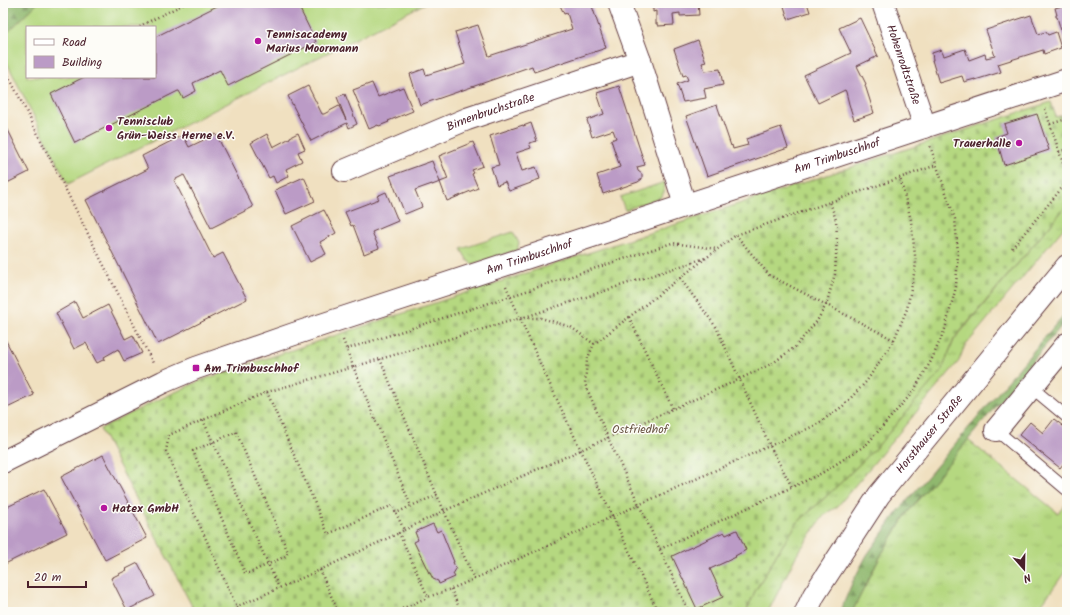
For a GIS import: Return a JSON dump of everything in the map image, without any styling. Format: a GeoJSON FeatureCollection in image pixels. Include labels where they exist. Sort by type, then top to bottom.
{"type":"FeatureCollection","features":[{"type":"Feature","properties":{"kind":"street"},"geometry":{"type":"LineString","coordinates":[[619,3],[640,61],[685,205]]}},
{"type":"Feature","properties":{"kind":"street","name":"Hohenrodtstraße"},"geometry":{"type":"LineString","coordinates":[[883,3],[925,127]]}},
{"type":"Feature","properties":{"kind":"street","name":"Birnenbruchstraße"},"geometry":{"type":"LineString","coordinates":[[344,172],[467,118],[640,61]]}},
{"type":"Feature","properties":{"kind":"street","name":"Am Trimbuschhof"},"geometry":{"type":"LineString","coordinates":[[3,462],[163,382],[196,368],[336,320],[1067,80]]}},
{"type":"Feature","properties":{"kind":"street","name":"Horsthauser Straße"},"geometry":{"type":"LineString","coordinates":[[806,612],[814,595],[878,496],[1067,266]]}},
{"type":"Feature","properties":{"kind":"street"},"geometry":{"type":"LineString","coordinates":[[996,430],[1067,344]]}},
{"type":"Feature","properties":{"kind":"lane"},"geometry":{"type":"LineString","coordinates":[[1031,387],[1067,417]]}},
{"type":"Feature","properties":{"kind":"lane"},"geometry":{"type":"LineString","coordinates":[[996,430],[1066,488],[1067,487]]}},
{"type":"Feature","properties":{"kind":"path"},"geometry":{"type":"LineString","coordinates":[[141,26],[186,3]]}},
{"type":"Feature","properties":{"kind":"path"},"geometry":{"type":"LineString","coordinates":[[3,65],[163,382]]}},
{"type":"Feature","properties":{"kind":"path"},"geometry":{"type":"LineString","coordinates":[[1038,89],[1067,175]]}},
{"type":"Feature","properties":{"kind":"path"},"geometry":{"type":"LineString","coordinates":[[1050,124],[1067,119]]}},
{"type":"Feature","properties":{"kind":"path"},"geometry":{"type":"LineString","coordinates":[[660,549],[822,473],[866,445],[913,392],[931,361],[945,329],[956,287],[958,253],[955,219],[925,127]]}},
{"type":"Feature","properties":{"kind":"path"},"geometry":{"type":"LineString","coordinates":[[1059,152],[1067,149]]}},
{"type":"Feature","properties":{"kind":"path"},"geometry":{"type":"LineString","coordinates":[[689,612],[584,384],[587,360],[594,344],[736,235],[937,165]]}},
{"type":"Feature","properties":{"kind":"path"},"geometry":{"type":"LineString","coordinates":[[396,612],[428,597],[474,579],[816,425],[843,406],[866,382],[894,340],[907,309],[916,264],[911,220],[900,178]]}},
{"type":"Feature","properties":{"kind":"path"},"geometry":{"type":"LineString","coordinates":[[1012,248],[1067,182]]}},
{"type":"Feature","properties":{"kind":"path"},"geometry":{"type":"LineString","coordinates":[[236,607],[320,570],[444,511],[773,363],[795,347],[817,321],[826,306],[835,274],[837,237],[836,220],[830,202]]}},
{"type":"Feature","properties":{"kind":"path"},"geometry":{"type":"LineString","coordinates":[[736,235],[769,275],[826,306],[894,340]]}},
{"type":"Feature","properties":{"kind":"path"},"geometry":{"type":"LineString","coordinates":[[347,349],[672,243],[718,249]]}},
{"type":"Feature","properties":{"kind":"path"},"geometry":{"type":"LineString","coordinates":[[238,612],[166,451],[169,435],[267,392],[521,318],[707,257]]}},
{"type":"Feature","properties":{"kind":"path"},"geometry":{"type":"LineString","coordinates":[[498,267],[581,450],[658,612]]}},
{"type":"Feature","properties":{"kind":"path"},"geometry":{"type":"LineString","coordinates":[[680,278],[716,327],[770,446],[792,487]]}},
{"type":"Feature","properties":{"kind":"path"},"geometry":{"type":"LineString","coordinates":[[629,316],[673,409]]}},
{"type":"Feature","properties":{"kind":"path"},"geometry":{"type":"LineString","coordinates":[[521,318],[541,318],[571,327],[594,344]]}},
{"type":"Feature","properties":{"kind":"path"},"geometry":{"type":"LineString","coordinates":[[336,320],[411,506]]}},
{"type":"Feature","properties":{"kind":"path"},"geometry":{"type":"LineString","coordinates":[[380,359],[474,579]]}},
{"type":"Feature","properties":{"kind":"path"},"geometry":{"type":"LineString","coordinates":[[267,392],[328,534],[393,505],[404,530]]}},
{"type":"Feature","properties":{"kind":"path"},"geometry":{"type":"LineString","coordinates":[[203,420],[279,588]]}},
{"type":"Feature","properties":{"kind":"path"},"geometry":{"type":"LineString","coordinates":[[236,432],[288,552],[286,556],[268,564],[249,573],[245,573],[193,451],[236,432]]}},
{"type":"Feature","properties":{"kind":"path"},"geometry":{"type":"LineString","coordinates":[[396,513],[437,495]]}},
{"type":"Feature","properties":{"kind":"path"},"geometry":{"type":"LineString","coordinates":[[398,533],[428,597]]}},
{"type":"Feature","properties":{"kind":"path"},"geometry":{"type":"LineString","coordinates":[[320,570],[338,612]]}},
{"type":"Feature","properties":{"kind":"path"},"geometry":{"type":"LineString","coordinates":[[451,589],[461,612]]}},
{"type":"Feature","properties":{"kind":"green space"},"geometry":{"type":"Polygon","coordinates":[[[3,3],[38,3],[3,35],[3,3]]]}},
{"type":"Feature","properties":{"kind":"green space","name":"Tennisclub Grün-Weiss Herne e.V."},"geometry":{"type":"Polygon","coordinates":[[[38,3],[426,3],[68,184],[3,55],[3,35],[38,3]]]}},
{"type":"Feature","properties":{"kind":"green space","name":"Ostfriedhof"},"geometry":{"type":"Polygon","coordinates":[[[1051,102],[1056,117],[1067,114],[1067,205],[954,339],[942,370],[876,448],[798,522],[755,591],[746,612],[195,612],[100,429],[147,405],[202,380],[1051,102]]]}},
{"type":"Feature","properties":{"kind":"green space"},"geometry":{"type":"Polygon","coordinates":[[[665,182],[664,192],[661,197],[625,210],[620,197],[665,182]]]}},
{"type":"Feature","properties":{"kind":"green space"},"geometry":{"type":"Polygon","coordinates":[[[1067,205],[1067,224],[966,345],[959,361],[837,507],[828,512],[822,518],[796,556],[768,612],[746,612],[755,591],[798,522],[876,448],[942,370],[954,340],[1067,205]]]}},
{"type":"Feature","properties":{"kind":"green space"},"geometry":{"type":"Polygon","coordinates":[[[513,232],[519,243],[517,250],[472,264],[468,261],[461,249],[513,232]]]}},
{"type":"Feature","properties":{"kind":"green space"},"geometry":{"type":"Polygon","coordinates":[[[1067,311],[1067,319],[907,513],[881,555],[852,612],[840,612],[853,581],[867,555],[896,514],[1067,311]]]}},
{"type":"Feature","properties":{"kind":"green space"},"geometry":{"type":"Polygon","coordinates":[[[968,440],[1058,513],[1067,503],[1067,569],[1036,612],[852,612],[881,555],[907,513],[968,440]]]}},
{"type":"Feature","properties":{"kind":"building"},"geometry":{"type":"Polygon","coordinates":[[[223,3],[297,3],[316,42],[228,86],[220,70],[193,83],[196,91],[183,98],[178,91],[75,143],[51,94],[82,78],[156,78],[156,36],[223,3]]]}},
{"type":"Feature","properties":{"kind":"building"},"geometry":{"type":"Polygon","coordinates":[[[559,3],[591,3],[606,48],[534,72],[532,66],[420,105],[410,74],[424,69],[426,75],[465,64],[455,32],[478,25],[489,56],[572,29],[567,13],[564,14],[559,3]]]}},
{"type":"Feature","properties":{"kind":"building"},"geometry":{"type":"Polygon","coordinates":[[[651,3],[698,3],[699,15],[680,16],[680,13],[673,14],[674,25],[658,26],[658,24],[656,24],[656,11],[653,12],[651,3]]]}},
{"type":"Feature","properties":{"kind":"building"},"geometry":{"type":"Polygon","coordinates":[[[783,3],[807,3],[810,12],[788,19],[783,3]]]}},
{"type":"Feature","properties":{"kind":"building"},"geometry":{"type":"Polygon","coordinates":[[[1066,5],[1067,44],[1065,44],[1056,17],[1057,15],[1055,8],[1066,5]]]}},
{"type":"Feature","properties":{"kind":"building"},"geometry":{"type":"Polygon","coordinates":[[[1031,15],[1038,34],[1046,32],[1048,35],[1056,32],[1061,48],[1044,54],[1043,50],[998,64],[1001,72],[975,80],[964,82],[962,76],[939,83],[932,60],[932,53],[941,50],[944,56],[965,49],[969,60],[985,54],[986,58],[995,56],[986,30],[1031,15]]]}},
{"type":"Feature","properties":{"kind":"building"},"geometry":{"type":"Polygon","coordinates":[[[860,18],[878,56],[857,66],[866,84],[865,85],[874,113],[854,120],[845,90],[818,103],[804,75],[851,53],[839,28],[860,18]]]}},
{"type":"Feature","properties":{"kind":"building"},"geometry":{"type":"Polygon","coordinates":[[[698,40],[706,62],[702,63],[705,71],[720,69],[723,85],[704,89],[706,98],[683,102],[677,84],[688,80],[686,75],[683,76],[674,49],[698,40]]]}},
{"type":"Feature","properties":{"kind":"building"},"geometry":{"type":"Polygon","coordinates":[[[372,83],[378,97],[403,87],[413,111],[369,129],[353,90],[372,83]]]}},
{"type":"Feature","properties":{"kind":"building"},"geometry":{"type":"Polygon","coordinates":[[[308,86],[322,114],[339,106],[346,120],[337,97],[345,94],[357,124],[349,128],[347,123],[311,141],[288,96],[308,86]]]}},
{"type":"Feature","properties":{"kind":"building"},"geometry":{"type":"Polygon","coordinates":[[[619,86],[645,165],[637,167],[638,171],[642,174],[642,179],[638,182],[603,194],[597,175],[620,167],[611,140],[616,138],[613,130],[592,137],[587,120],[604,114],[597,93],[619,86]]]}},
{"type":"Feature","properties":{"kind":"building"},"geometry":{"type":"Polygon","coordinates":[[[717,105],[733,149],[748,145],[746,139],[781,127],[788,148],[707,176],[686,116],[717,105]]]}},
{"type":"Feature","properties":{"kind":"building","name":"Trauerhalle"},"geometry":{"type":"Polygon","coordinates":[[[1037,114],[1049,150],[1004,165],[996,137],[1007,133],[1004,124],[1037,114]]]}},
{"type":"Feature","properties":{"kind":"building"},"geometry":{"type":"Polygon","coordinates":[[[3,120],[29,172],[3,185],[3,120]]]}},
{"type":"Feature","properties":{"kind":"building"},"geometry":{"type":"Polygon","coordinates":[[[531,123],[537,141],[529,143],[531,148],[516,153],[522,171],[536,167],[540,179],[509,191],[505,182],[497,185],[491,167],[499,165],[490,136],[531,123]]]}},
{"type":"Feature","properties":{"kind":"building"},"geometry":{"type":"Polygon","coordinates":[[[298,133],[305,149],[298,152],[302,161],[286,169],[289,176],[276,183],[273,176],[269,178],[251,143],[267,134],[273,147],[298,133]]]}},
{"type":"Feature","properties":{"kind":"building"},"geometry":{"type":"Polygon","coordinates":[[[216,134],[253,207],[211,228],[184,175],[174,180],[213,258],[223,253],[247,299],[158,344],[86,200],[148,169],[142,156],[183,135],[189,147],[216,134]]]}},
{"type":"Feature","properties":{"kind":"building"},"geometry":{"type":"Polygon","coordinates":[[[473,142],[483,166],[472,170],[474,173],[472,174],[478,188],[447,201],[440,182],[448,179],[439,156],[473,142]]]}},
{"type":"Feature","properties":{"kind":"building"},"geometry":{"type":"Polygon","coordinates":[[[432,161],[440,182],[415,190],[422,207],[405,214],[390,176],[432,161]]]}},
{"type":"Feature","properties":{"kind":"building"},"geometry":{"type":"Polygon","coordinates":[[[304,177],[315,201],[286,214],[275,190],[304,177]]]}},
{"type":"Feature","properties":{"kind":"building"},"geometry":{"type":"Polygon","coordinates":[[[386,192],[398,221],[372,232],[379,248],[364,254],[353,225],[351,226],[345,212],[379,199],[377,196],[386,192]]]}},
{"type":"Feature","properties":{"kind":"building"},"geometry":{"type":"Polygon","coordinates":[[[324,210],[336,233],[320,242],[326,254],[310,262],[292,226],[324,210]]]}},
{"type":"Feature","properties":{"kind":"building"},"geometry":{"type":"Polygon","coordinates":[[[75,302],[83,318],[108,305],[125,339],[133,335],[142,353],[124,361],[118,349],[97,363],[86,343],[74,349],[56,313],[75,302]]]}},
{"type":"Feature","properties":{"kind":"building"},"geometry":{"type":"Polygon","coordinates":[[[3,335],[34,395],[3,410],[3,335]]]}},
{"type":"Feature","properties":{"kind":"building"},"geometry":{"type":"Polygon","coordinates":[[[1054,419],[1067,429],[1067,459],[1060,468],[1019,435],[1030,422],[1043,433],[1054,419]]]}},
{"type":"Feature","properties":{"kind":"building","name":"Hatex GmbH"},"geometry":{"type":"Polygon","coordinates":[[[103,455],[147,538],[105,560],[61,477],[103,455]]]}},
{"type":"Feature","properties":{"kind":"building"},"geometry":{"type":"Polygon","coordinates":[[[44,489],[67,533],[3,565],[3,509],[44,489]]]}},
{"type":"Feature","properties":{"kind":"building"},"geometry":{"type":"Polygon","coordinates":[[[433,524],[437,532],[441,530],[456,569],[453,574],[455,577],[439,584],[438,581],[433,579],[429,573],[414,542],[418,540],[415,532],[433,524]]]}},
{"type":"Feature","properties":{"kind":"building"},"geometry":{"type":"Polygon","coordinates":[[[737,530],[746,550],[735,556],[736,557],[710,569],[723,597],[697,609],[672,556],[724,532],[726,535],[737,530]]]}},
{"type":"Feature","properties":{"kind":"building"},"geometry":{"type":"Polygon","coordinates":[[[138,563],[155,596],[127,610],[111,578],[138,563]]]}},
{"type":"Feature","properties":{"kind":"place","name":"Tennisacademy Marius Moormann"},"geometry":{"type":"Point","coordinates":[258,41]}},
{"type":"Feature","properties":{"kind":"place","name":"Tennisclub Grün-Weiss Herne e.V."},"geometry":{"type":"Point","coordinates":[109,128]}},
{"type":"Feature","properties":{"kind":"place","name":"Trauerhalle"},"geometry":{"type":"Point","coordinates":[1019,143]}},
{"type":"Feature","properties":{"kind":"place","name":"Am Trimbuschhof"},"geometry":{"type":"Point","coordinates":[196,368]}},
{"type":"Feature","properties":{"kind":"place","name":"Hatex GmbH"},"geometry":{"type":"Point","coordinates":[104,508]}}]}
